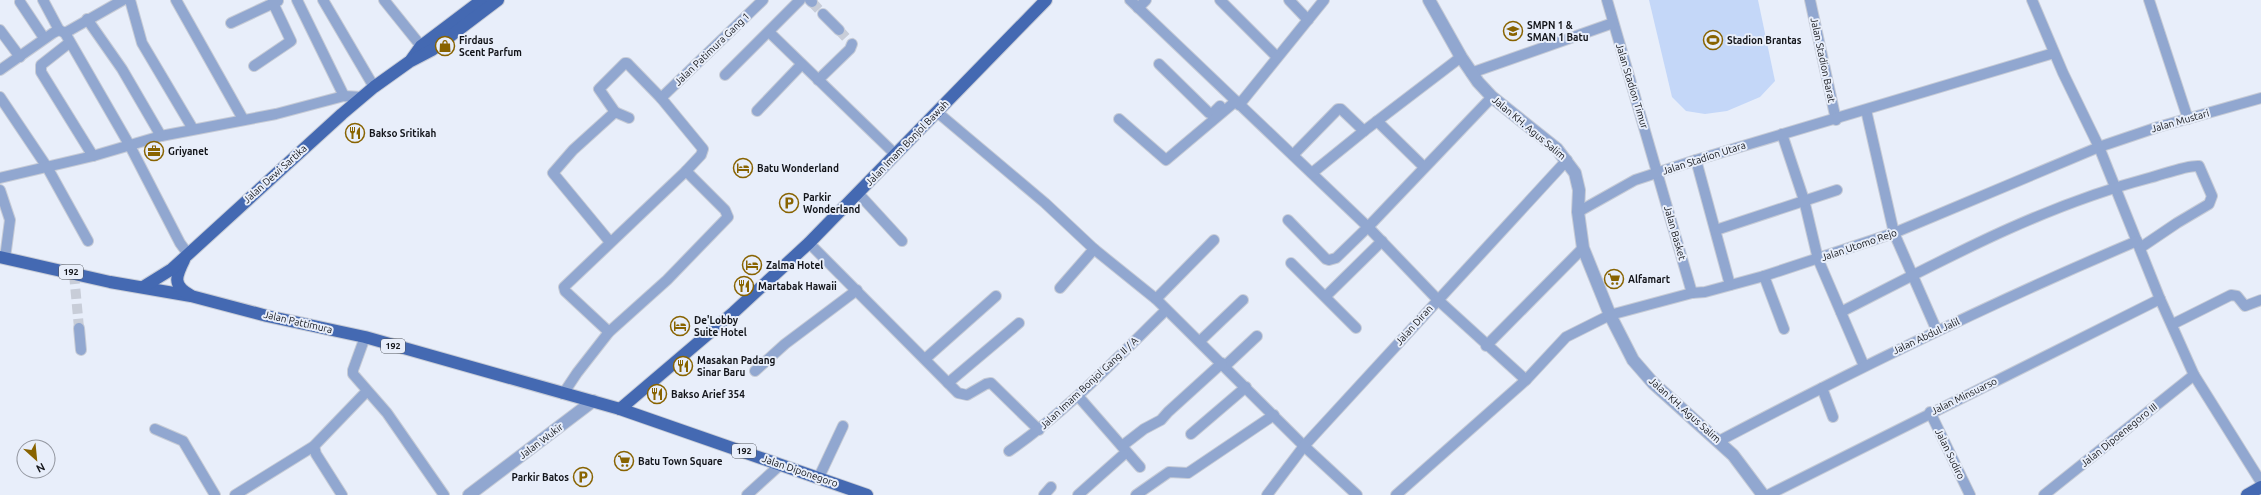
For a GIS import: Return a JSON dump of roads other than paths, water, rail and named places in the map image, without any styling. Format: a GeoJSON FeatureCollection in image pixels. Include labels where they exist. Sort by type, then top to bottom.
{"type":"FeatureCollection","features":[{"type":"Feature","properties":{"kind":"main road","name":"Jalan Imam Bonjol Bawah"},"geometry":{"type":"LineString","coordinates":[[620,409],[734,312],[809,243],[1046,0]]}},
{"type":"Feature","properties":{"kind":"main road","name":"Jalan Dewi Sartika"},"geometry":{"type":"LineString","coordinates":[[409,62],[421,46],[491,1]]}},
{"type":"Feature","properties":{"kind":"main road","name":"Jalan Dewi Sartika"},"geometry":{"type":"LineString","coordinates":[[143,287],[172,269],[374,87],[409,62],[432,50],[491,1]]}},
{"type":"Feature","properties":{"kind":"main road"},"geometry":{"type":"LineString","coordinates":[[188,254],[178,275],[177,281],[181,290],[191,296]]}},
{"type":"Feature","properties":{"kind":"main road","name":"Jalan Pattimura"},"geometry":{"type":"LineString","coordinates":[[2,258],[191,296],[267,316],[365,337],[563,394],[593,401]]}},
{"type":"Feature","properties":{"kind":"main road","name":"192"},"geometry":{"type":"LineString","coordinates":[[593,401],[620,409]]}},
{"type":"Feature","properties":{"kind":"main road","name":"Jalan Diponegoro"},"geometry":{"type":"LineString","coordinates":[[620,409],[867,495]]}},
{"type":"Feature","properties":{"kind":"main road"},"geometry":{"type":"LineString","coordinates":[[2248,495],[2261,487]]}},
{"type":"Feature","properties":{"kind":"street"},"geometry":{"type":"LineString","coordinates":[[43,0],[130,146],[180,243],[188,254]]}},
{"type":"Feature","properties":{"kind":"street"},"geometry":{"type":"LineString","coordinates":[[0,70],[20,57],[44,38],[62,32],[88,19],[105,4],[123,0]]}},
{"type":"Feature","properties":{"kind":"street"},"geometry":{"type":"LineString","coordinates":[[130,0],[142,43],[193,129]]}},
{"type":"Feature","properties":{"kind":"street"},"geometry":{"type":"LineString","coordinates":[[176,0],[243,119]]}},
{"type":"Feature","properties":{"kind":"street"},"geometry":{"type":"LineString","coordinates":[[297,0],[344,96]]}},
{"type":"Feature","properties":{"kind":"street"},"geometry":{"type":"LineString","coordinates":[[323,0],[374,87]]}},
{"type":"Feature","properties":{"kind":"street"},"geometry":{"type":"LineString","coordinates":[[384,0],[421,46]]}},
{"type":"Feature","properties":{"kind":"street","name":"Jalan Patimura Gang 1"},"geometry":{"type":"LineString","coordinates":[[661,98],[763,0]]}},
{"type":"Feature","properties":{"kind":"street"},"geometry":{"type":"LineString","coordinates":[[726,75],[800,0]]}},
{"type":"Feature","properties":{"kind":"street"},"geometry":{"type":"LineString","coordinates":[[1130,0],[1368,227],[1438,300],[1486,346],[1526,380]]}},
{"type":"Feature","properties":{"kind":"street"},"geometry":{"type":"LineString","coordinates":[[1138,8],[1146,0]]}},
{"type":"Feature","properties":{"kind":"street"},"geometry":{"type":"LineString","coordinates":[[1220,0],[1277,57]]}},
{"type":"Feature","properties":{"kind":"street"},"geometry":{"type":"LineString","coordinates":[[1289,0],[1308,20]]}},
{"type":"Feature","properties":{"kind":"street"},"geometry":{"type":"LineString","coordinates":[[1119,119],[1166,160],[1235,101],[1277,57],[1324,0]]}},
{"type":"Feature","properties":{"kind":"street","name":"Jalan KH. Agus Salim"},"geometry":{"type":"LineString","coordinates":[[1430,0],[1471,73],[1492,97],[1541,136],[1567,160],[1576,173],[1579,190],[1578,212],[1583,248],[1610,315],[1623,342],[1642,372],[1733,455],[1763,495]]}},
{"type":"Feature","properties":{"kind":"street","name":"Jalan Stadion Timur"},"geometry":{"type":"LineString","coordinates":[[1607,0],[1658,173]]}},
{"type":"Feature","properties":{"kind":"street","name":"Jalan Stadion Barat"},"geometry":{"type":"LineString","coordinates":[[1810,0],[1836,120]]}},
{"type":"Feature","properties":{"kind":"street"},"geometry":{"type":"LineString","coordinates":[[2032,0],[2054,53],[2099,147],[2160,299],[2194,375],[2261,482]]}},
{"type":"Feature","properties":{"kind":"street"},"geometry":{"type":"LineString","coordinates":[[2148,0],[2188,119]]}},
{"type":"Feature","properties":{"kind":"street"},"geometry":{"type":"LineString","coordinates":[[231,23],[276,1],[291,41],[254,66]]}},
{"type":"Feature","properties":{"kind":"street"},"geometry":{"type":"LineString","coordinates":[[20,2],[44,38]]}},
{"type":"Feature","properties":{"kind":"street"},"geometry":{"type":"LineString","coordinates":[[823,14],[838,30]]}},
{"type":"Feature","properties":{"kind":"street"},"geometry":{"type":"LineString","coordinates":[[88,19],[122,69],[161,136]]}},
{"type":"Feature","properties":{"kind":"street"},"geometry":{"type":"LineString","coordinates":[[1471,73],[1613,23]]}},
{"type":"Feature","properties":{"kind":"street"},"geometry":{"type":"LineString","coordinates":[[0,30],[20,57]]}},
{"type":"Feature","properties":{"kind":"street"},"geometry":{"type":"LineString","coordinates":[[769,32],[801,65],[896,155]]}},
{"type":"Feature","properties":{"kind":"street"},"geometry":{"type":"LineString","coordinates":[[69,43],[41,64],[41,72],[93,156]]}},
{"type":"Feature","properties":{"kind":"street"},"geometry":{"type":"LineString","coordinates":[[818,80],[850,49],[852,44]]}},
{"type":"Feature","properties":{"kind":"street","name":"Jalan Stadion Utara"},"geometry":{"type":"LineString","coordinates":[[1578,212],[1623,186],[1696,160],[1782,134],[1836,120],[2054,53]]}},
{"type":"Feature","properties":{"kind":"street"},"geometry":{"type":"LineString","coordinates":[[1312,173],[1461,57]]}},
{"type":"Feature","properties":{"kind":"street"},"geometry":{"type":"LineString","coordinates":[[609,332],[564,289],[610,242],[686,171],[701,155],[703,149],[661,98],[628,63],[625,63],[599,89],[615,112],[629,118]]}},
{"type":"Feature","properties":{"kind":"street"},"geometry":{"type":"LineString","coordinates":[[1159,64],[1211,114],[1235,101]]}},
{"type":"Feature","properties":{"kind":"street"},"geometry":{"type":"LineString","coordinates":[[757,111],[801,65]]}},
{"type":"Feature","properties":{"kind":"street"},"geometry":{"type":"LineString","coordinates":[[0,178],[93,156],[161,136],[243,119],[276,114],[344,96],[362,97]]}},
{"type":"Feature","properties":{"kind":"street"},"geometry":{"type":"LineString","coordinates":[[0,97],[47,167],[88,241]]}},
{"type":"Feature","properties":{"kind":"street"},"geometry":{"type":"LineString","coordinates":[[1288,220],[1329,260],[1336,258],[1368,227],[1492,97]]}},
{"type":"Feature","properties":{"kind":"street","name":"Jalan Mustari"},"geometry":{"type":"LineString","coordinates":[[2099,147],[2261,98]]}},
{"type":"Feature","properties":{"kind":"street"},"geometry":{"type":"LineString","coordinates":[[1292,155],[1338,109],[1340,109],[1364,131]]}},
{"type":"Feature","properties":{"kind":"street"},"geometry":{"type":"LineString","coordinates":[[1866,110],[1894,233],[1914,275],[1937,331]]}},
{"type":"Feature","properties":{"kind":"street"},"geometry":{"type":"LineString","coordinates":[[610,242],[553,173],[573,150],[615,112]]}},
{"type":"Feature","properties":{"kind":"street"},"geometry":{"type":"LineString","coordinates":[[937,112],[1045,203],[1094,248],[1156,299],[1200,341],[1304,446],[1357,495]]}},
{"type":"Feature","properties":{"kind":"street"},"geometry":{"type":"LineString","coordinates":[[1377,121],[1424,167]]}},
{"type":"Feature","properties":{"kind":"street"},"geometry":{"type":"LineString","coordinates":[[1782,134],[1804,200],[1818,258],[1864,366]]}},
{"type":"Feature","properties":{"kind":"street","name":"Jalan Utomo Rejo"},"geometry":{"type":"LineString","coordinates":[[1396,495],[1526,380],[1566,337],[1610,315],[1692,292],[1730,285],[1764,276],[1894,233],[2099,147]]}},
{"type":"Feature","properties":{"kind":"street","name":"Jalan Diran"},"geometry":{"type":"LineString","coordinates":[[1269,494],[1304,446],[1567,160]]}},
{"type":"Feature","properties":{"kind":"street"},"geometry":{"type":"LineString","coordinates":[[1696,160],[1730,285]]}},
{"type":"Feature","properties":{"kind":"street","name":"Jalan Abdul Jalil"},"geometry":{"type":"LineString","coordinates":[[1719,441],[1864,366],[2036,284],[2139,245],[2209,204],[2212,196],[2201,168],[2197,166],[2116,187]]}},
{"type":"Feature","properties":{"kind":"street"},"geometry":{"type":"LineString","coordinates":[[563,394],[577,373],[609,332],[667,280],[728,217],[725,210],[686,171]]}},
{"type":"Feature","properties":{"kind":"street","name":"Jalan Basket"},"geometry":{"type":"LineString","coordinates":[[1658,173],[1692,292]]}},
{"type":"Feature","properties":{"kind":"street"},"geometry":{"type":"LineString","coordinates":[[1841,312],[2018,223],[2116,187]]}},
{"type":"Feature","properties":{"kind":"street"},"geometry":{"type":"LineString","coordinates":[[0,190],[11,224],[2,258]]}},
{"type":"Feature","properties":{"kind":"street"},"geometry":{"type":"LineString","coordinates":[[1716,230],[1837,190]]}},
{"type":"Feature","properties":{"kind":"street"},"geometry":{"type":"LineString","coordinates":[[858,193],[902,241]]}},
{"type":"Feature","properties":{"kind":"street"},"geometry":{"type":"LineString","coordinates":[[1156,299],[1214,240]]}},
{"type":"Feature","properties":{"kind":"street"},"geometry":{"type":"LineString","coordinates":[[1326,296],[1382,241]]}},
{"type":"Feature","properties":{"kind":"street"},"geometry":{"type":"LineString","coordinates":[[809,243],[948,383],[964,396],[991,383],[1039,430]]}},
{"type":"Feature","properties":{"kind":"street"},"geometry":{"type":"LineString","coordinates":[[1060,288],[1094,248]]}},
{"type":"Feature","properties":{"kind":"street"},"geometry":{"type":"LineString","coordinates":[[1486,346],[1583,248]]}},
{"type":"Feature","properties":{"kind":"street"},"geometry":{"type":"LineString","coordinates":[[1291,263],[1326,296],[1356,328]]}},
{"type":"Feature","properties":{"kind":"street"},"geometry":{"type":"LineString","coordinates":[[1764,276],[1784,329]]}},
{"type":"Feature","properties":{"kind":"street"},"geometry":{"type":"LineString","coordinates":[[755,371],[785,344],[857,290]]}},
{"type":"Feature","properties":{"kind":"street"},"geometry":{"type":"LineString","coordinates":[[2172,324],[2231,295],[2237,296],[2245,306],[2261,300]]}},
{"type":"Feature","properties":{"kind":"street"},"geometry":{"type":"LineString","coordinates":[[925,359],[996,296]]}},
{"type":"Feature","properties":{"kind":"street","name":"Jalan Minsuarso"},"geometry":{"type":"LineString","coordinates":[[1768,495],[1930,412],[2160,299]]}},
{"type":"Feature","properties":{"kind":"street"},"geometry":{"type":"LineString","coordinates":[[1200,341],[1243,300]]}},
{"type":"Feature","properties":{"kind":"street","name":"Jalan Imam Bonjol Gang II / A"},"geometry":{"type":"LineString","coordinates":[[1009,451],[1039,430],[1078,396],[1166,310]]}},
{"type":"Feature","properties":{"kind":"street"},"geometry":{"type":"LineString","coordinates":[[948,383],[1020,323]]}},
{"type":"Feature","properties":{"kind":"street"},"geometry":{"type":"LineString","coordinates":[[79,328],[82,350]]}},
{"type":"Feature","properties":{"kind":"street"},"geometry":{"type":"LineString","coordinates":[[1078,495],[1144,429],[1164,418],[1168,412],[1257,336]]}},
{"type":"Feature","properties":{"kind":"street"},"geometry":{"type":"LineString","coordinates":[[365,337],[353,370],[353,374],[387,413],[444,495]]}},
{"type":"Feature","properties":{"kind":"street","name":"Jalan Dipoenegoro III"},"geometry":{"type":"LineString","coordinates":[[2044,495],[2194,375]]}},
{"type":"Feature","properties":{"kind":"street"},"geometry":{"type":"LineString","coordinates":[[1191,434],[1246,387]]}},
{"type":"Feature","properties":{"kind":"street"},"geometry":{"type":"LineString","coordinates":[[1822,388],[1833,416]]}},
{"type":"Feature","properties":{"kind":"street"},"geometry":{"type":"LineString","coordinates":[[235,495],[314,446],[367,391]]}},
{"type":"Feature","properties":{"kind":"street"},"geometry":{"type":"LineString","coordinates":[[1078,396],[1123,450],[1140,467]]}},
{"type":"Feature","properties":{"kind":"street","name":"Jalan Wukir"},"geometry":{"type":"LineString","coordinates":[[469,495],[593,401]]}},
{"type":"Feature","properties":{"kind":"street","name":"Jalan Sudiro"},"geometry":{"type":"LineString","coordinates":[[1930,412],[1970,495]]}},
{"type":"Feature","properties":{"kind":"street"},"geometry":{"type":"LineString","coordinates":[[1136,495],[1169,472],[1188,473],[1274,415]]}},
{"type":"Feature","properties":{"kind":"street"},"geometry":{"type":"LineString","coordinates":[[819,478],[843,426]]}},
{"type":"Feature","properties":{"kind":"street"},"geometry":{"type":"LineString","coordinates":[[155,429],[183,441],[214,495]]}},
{"type":"Feature","properties":{"kind":"street"},"geometry":{"type":"LineString","coordinates":[[314,446],[316,454],[342,495]]}},
{"type":"Feature","properties":{"kind":"street"},"geometry":{"type":"LineString","coordinates":[[747,495],[780,465]]}},
{"type":"Feature","properties":{"kind":"street"},"geometry":{"type":"LineString","coordinates":[[1044,495],[1051,488]]}},
{"type":"Feature","properties":{"kind":"tunnel"},"geometry":{"type":"LineString","coordinates":[[812,2],[823,14]]}},
{"type":"Feature","properties":{"kind":"tunnel"},"geometry":{"type":"LineString","coordinates":[[839,30],[852,44]]}},
{"type":"Feature","properties":{"kind":"tunnel"},"geometry":{"type":"LineString","coordinates":[[74,274],[79,328]]}},
{"type":"Feature","properties":{"kind":"place","name":"SMPN 1 & SMAN 1 Batu"},"geometry":{"type":"Point","coordinates":[1513,31]}},
{"type":"Feature","properties":{"kind":"place","name":"Stadion Brantas"},"geometry":{"type":"Point","coordinates":[1713,40]}},
{"type":"Feature","properties":{"kind":"place","name":"Firdaus Scent Parfum"},"geometry":{"type":"Point","coordinates":[445,46]}},
{"type":"Feature","properties":{"kind":"place","name":"Bakso Sritikah"},"geometry":{"type":"Point","coordinates":[355,133]}},
{"type":"Feature","properties":{"kind":"place","name":"Griyanet"},"geometry":{"type":"Point","coordinates":[154,151]}},
{"type":"Feature","properties":{"kind":"place","name":"Batu Wonderland"},"geometry":{"type":"Point","coordinates":[743,168]}},
{"type":"Feature","properties":{"kind":"place","name":"Parkir Wonderland"},"geometry":{"type":"Point","coordinates":[789,203]}},
{"type":"Feature","properties":{"kind":"place","name":"Zalma Hotel"},"geometry":{"type":"Point","coordinates":[752,265]}},
{"type":"Feature","properties":{"kind":"place","name":"Alfamart"},"geometry":{"type":"Point","coordinates":[1614,279]}},
{"type":"Feature","properties":{"kind":"place","name":"Martabak Hawaii"},"geometry":{"type":"Point","coordinates":[744,286]}},
{"type":"Feature","properties":{"kind":"place","name":"De'Lobby Suite Hotel"},"geometry":{"type":"Point","coordinates":[680,326]}},
{"type":"Feature","properties":{"kind":"place","name":"Masakan Padang Sinar Baru"},"geometry":{"type":"Point","coordinates":[683,366]}},
{"type":"Feature","properties":{"kind":"place","name":"Bakso Arief 354"},"geometry":{"type":"Point","coordinates":[657,394]}},
{"type":"Feature","properties":{"kind":"place","name":"Batu Town Square"},"geometry":{"type":"Point","coordinates":[624,461]}},
{"type":"Feature","properties":{"kind":"place","name":"Parkir Batos"},"geometry":{"type":"Point","coordinates":[583,477]}}]}
